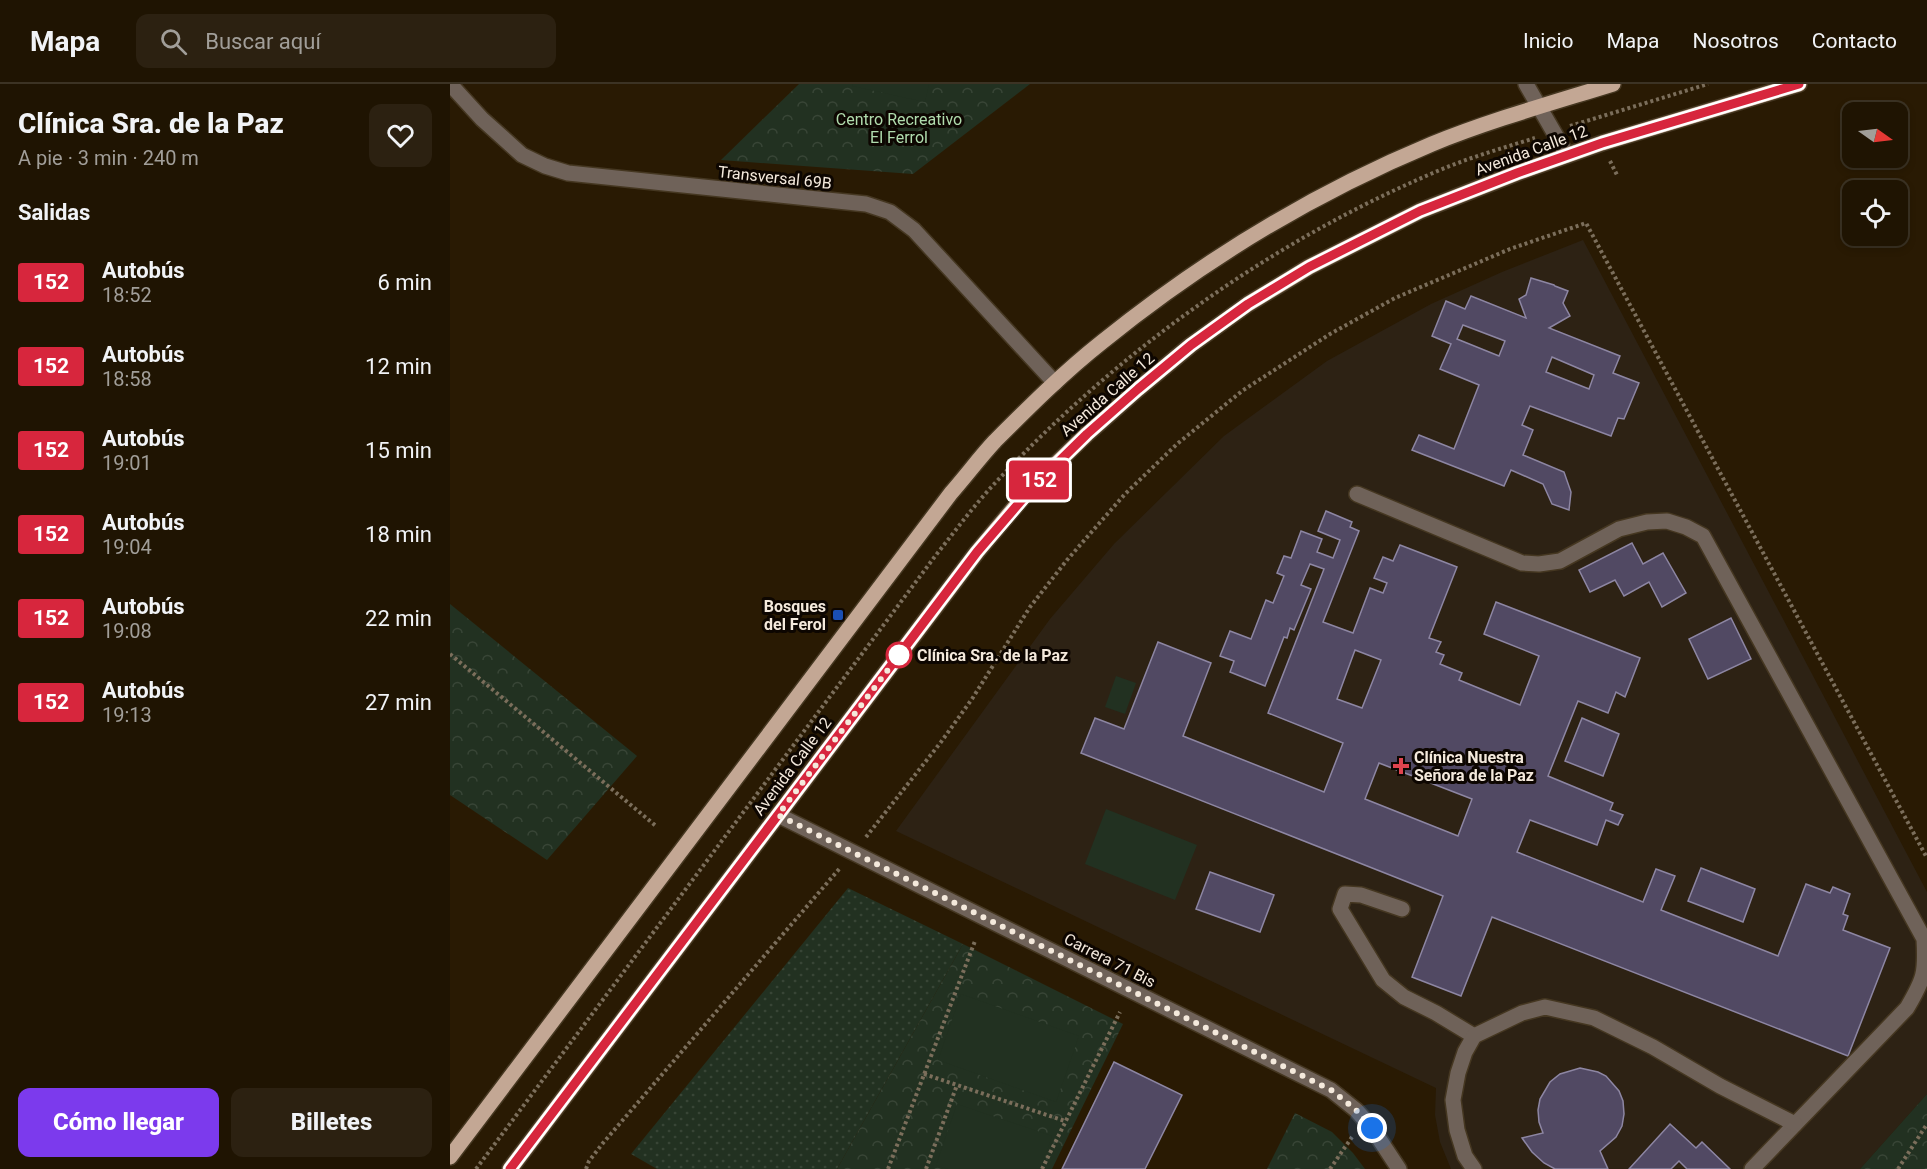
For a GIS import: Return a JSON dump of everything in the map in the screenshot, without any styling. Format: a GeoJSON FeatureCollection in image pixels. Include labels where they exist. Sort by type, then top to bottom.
{"type":"FeatureCollection","features":[{"type":"Feature","properties":{"kind":"main road"},"geometry":{"type":"LineString","coordinates":[[451,1155],[944,502],[994,443],[1056,383],[1100,343],[1156,300],[1208,264],[1324,196],[1432,144],[1492,122],[1613,84]]}},
{"type":"Feature","properties":{"kind":"main road","name":"Avenida Calle 12"},"geometry":{"type":"LineString","coordinates":[[510,1169],[977,552],[1032,488],[1087,434],[1147,382],[1191,345],[1248,304],[1309,267],[1420,211],[1567,155],[1799,84]]}},
{"type":"Feature","properties":{"kind":"street","name":"Transversal 69B"},"geometry":{"type":"LineString","coordinates":[[450,84],[482,119],[522,155],[545,166],[568,173],[866,204],[890,212],[914,230],[1056,383]]}},
{"type":"Feature","properties":{"kind":"street"},"geometry":{"type":"LineString","coordinates":[[1526,84],[1567,155]]}},
{"type":"Feature","properties":{"kind":"street"},"geometry":{"type":"LineString","coordinates":[[1357,494],[1522,563],[1539,564],[1560,561],[1619,529],[1647,522],[1667,521],[1703,536],[1924,939],[1926,964],[1921,984],[1907,1008],[1752,1169]]}},
{"type":"Feature","properties":{"kind":"street","name":"Carrera 71 Bis"},"geometry":{"type":"LineString","coordinates":[[778,815],[1331,1090],[1356,1110],[1372,1128],[1399,1169]]}},
{"type":"Feature","properties":{"kind":"street"},"geometry":{"type":"LineString","coordinates":[[1402,909],[1361,895],[1345,894],[1340,909],[1383,980],[1404,997],[1474,1036]]}},
{"type":"Feature","properties":{"kind":"street"},"geometry":{"type":"LineString","coordinates":[[1474,1169],[1465,1156],[1457,1130],[1453,1100],[1465,1052],[1474,1036],[1522,1013],[1545,1007],[1594,1018],[1653,1047],[1720,1086],[1795,1124]]}},
{"type":"Feature","properties":{"kind":"path"},"geometry":{"type":"LineString","coordinates":[[1591,119],[1708,84]]}},
{"type":"Feature","properties":{"kind":"path"},"geometry":{"type":"LineString","coordinates":[[586,1169],[589,1161],[603,1143],[854,852],[941,742],[972,699],[1030,607],[1067,560],[1125,494],[1177,444],[1242,391],[1329,334],[1376,308],[1510,249],[1586,223],[1927,858]]}},
{"type":"Feature","properties":{"kind":"path"},"geometry":{"type":"LineString","coordinates":[[450,654],[656,826]]}},
{"type":"Feature","properties":{"kind":"path"},"geometry":{"type":"LineString","coordinates":[[888,1169],[975,941]]}},
{"type":"Feature","properties":{"kind":"path"},"geometry":{"type":"LineString","coordinates":[[1042,1169],[1119,1012]]}},
{"type":"Feature","properties":{"kind":"path"},"geometry":{"type":"LineString","coordinates":[[924,1074],[1065,1121]]}},
{"type":"Feature","properties":{"kind":"path"},"geometry":{"type":"LineString","coordinates":[[926,1169],[957,1085]]}},
{"type":"Feature","properties":{"kind":"path"},"geometry":{"type":"LineString","coordinates":[[1898,1169],[1927,1124]]}},
{"type":"Feature","properties":{"kind":"path"},"geometry":{"type":"LineString","coordinates":[[1330,1169],[1352,1137]]}},
{"type":"Feature","properties":{"kind":"path"},"geometry":{"type":"LineString","coordinates":[[476,1169],[480,1164]]}},
{"type":"Feature","properties":{"kind":"shaded area","name":"Clínica Nuestra Señora de la Paz"},"geometry":{"type":"Polygon","coordinates":[[[1583,240],[1927,892],[1927,1094],[1860,1169],[1451,1169],[1440,1142],[1435,1115],[1436,1088],[896,831],[1050,619],[1114,544],[1224,436],[1327,361],[1431,304],[1502,272],[1583,240]]]}},
{"type":"Feature","properties":{"kind":"green space","name":"Centro Recreativo El Ferrol"},"geometry":{"type":"Polygon","coordinates":[[[799,84],[1030,84],[913,174],[721,160],[799,84]]]}},
{"type":"Feature","properties":{"kind":"green space"},"geometry":{"type":"Polygon","coordinates":[[[853,84],[929,84],[925,102],[852,86],[853,84]]]}},
{"type":"Feature","properties":{"kind":"green space"},"geometry":{"type":"Polygon","coordinates":[[[450,604],[637,756],[547,860],[450,795],[450,604]]]}},
{"type":"Feature","properties":{"kind":"green space"},"geometry":{"type":"Polygon","coordinates":[[[1116,676],[1136,683],[1125,714],[1105,707],[1116,676]]]}},
{"type":"Feature","properties":{"kind":"green space"},"geometry":{"type":"Polygon","coordinates":[[[1106,809],[1197,845],[1175,900],[1085,864],[1106,809]]]}},
{"type":"Feature","properties":{"kind":"green space"},"geometry":{"type":"Polygon","coordinates":[[[848,888],[963,944],[837,1169],[657,1169],[631,1154],[848,888]]]}},
{"type":"Feature","properties":{"kind":"green space"},"geometry":{"type":"Polygon","coordinates":[[[963,944],[1123,1024],[1052,1169],[837,1169],[963,944]]]}},
{"type":"Feature","properties":{"kind":"green space"},"geometry":{"type":"Polygon","coordinates":[[[961,994],[1079,1036],[1056,1102],[938,1060],[961,994]]]}},
{"type":"Feature","properties":{"kind":"green space"},"geometry":{"type":"Polygon","coordinates":[[[1927,1094],[1927,1169],[1860,1169],[1927,1094]]]}},
{"type":"Feature","properties":{"kind":"green space"},"geometry":{"type":"Polygon","coordinates":[[[957,1104],[1052,1136],[1041,1169],[948,1169],[936,1165],[957,1104]]]}},
{"type":"Feature","properties":{"kind":"green space"},"geometry":{"type":"Polygon","coordinates":[[[1295,1113],[1332,1132],[1365,1169],[1267,1169],[1295,1113]]]}},
{"type":"Feature","properties":{"kind":"building"},"geometry":{"type":"Polygon","coordinates":[[[1531,278],[1568,291],[1563,303],[1570,316],[1549,328],[1620,356],[1613,373],[1639,383],[1624,419],[1618,418],[1611,436],[1530,406],[1522,425],[1533,430],[1523,455],[1564,472],[1571,492],[1569,510],[1552,504],[1543,484],[1511,470],[1504,486],[1412,450],[1419,435],[1454,449],[1479,385],[1440,369],[1451,344],[1432,336],[1446,301],[1465,309],[1471,296],[1526,318],[1519,299],[1526,295],[1531,278]],[[1463,325],[1457,339],[1499,356],[1505,341],[1463,325]],[[1552,357],[1546,372],[1589,389],[1594,375],[1552,357]]]}},
{"type":"Feature","properties":{"kind":"building"},"geometry":{"type":"Polygon","coordinates":[[[1326,511],[1352,522],[1350,527],[1359,531],[1323,622],[1353,633],[1370,588],[1383,593],[1387,583],[1374,578],[1383,557],[1393,561],[1400,545],[1457,567],[1429,638],[1441,642],[1436,652],[1444,655],[1440,664],[1462,673],[1459,680],[1520,705],[1539,656],[1484,634],[1496,602],[1640,658],[1625,697],[1616,692],[1608,713],[1578,701],[1548,776],[1613,803],[1610,810],[1623,815],[1618,825],[1606,820],[1597,845],[1530,820],[1517,852],[1643,902],[1656,869],[1675,876],[1661,910],[1778,956],[1806,884],[1830,893],[1833,887],[1850,894],[1843,914],[1848,916],[1843,930],[1890,948],[1848,1056],[1492,917],[1461,996],[1412,977],[1443,896],[1081,753],[1095,718],[1124,729],[1158,642],[1211,663],[1183,736],[1324,792],[1343,743],[1268,713],[1324,569],[1310,564],[1301,585],[1311,589],[1294,630],[1290,628],[1287,638],[1284,637],[1265,686],[1230,672],[1234,661],[1220,656],[1230,631],[1251,639],[1266,600],[1273,603],[1284,576],[1277,573],[1284,556],[1291,558],[1301,531],[1322,539],[1317,552],[1333,558],[1340,540],[1318,531],[1326,511]],[[1355,650],[1337,699],[1362,708],[1381,660],[1355,650]],[[1379,763],[1365,799],[1458,836],[1472,799],[1379,763]]]}},
{"type":"Feature","properties":{"kind":"building"},"geometry":{"type":"Polygon","coordinates":[[[1632,543],[1643,564],[1663,553],[1686,593],[1662,607],[1649,582],[1624,596],[1615,580],[1590,592],[1579,570],[1632,543]]]}},
{"type":"Feature","properties":{"kind":"building"},"geometry":{"type":"Polygon","coordinates":[[[1731,618],[1751,659],[1708,679],[1689,639],[1731,618]]]}},
{"type":"Feature","properties":{"kind":"building"},"geometry":{"type":"Polygon","coordinates":[[[1582,718],[1619,734],[1603,776],[1565,761],[1582,718]]]}},
{"type":"Feature","properties":{"kind":"building"},"geometry":{"type":"Polygon","coordinates":[[[1701,868],[1755,889],[1743,922],[1688,901],[1701,868]]]}},
{"type":"Feature","properties":{"kind":"building"},"geometry":{"type":"Polygon","coordinates":[[[1210,872],[1274,895],[1260,932],[1196,909],[1210,872]]]}},
{"type":"Feature","properties":{"kind":"building"},"geometry":{"type":"Polygon","coordinates":[[[1114,1062],[1182,1095],[1145,1169],[1062,1169],[1114,1062]]]}},
{"type":"Feature","properties":{"kind":"building"},"geometry":{"type":"Polygon","coordinates":[[[1580,1068],[1606,1076],[1619,1091],[1623,1101],[1622,1126],[1616,1137],[1600,1151],[1608,1169],[1555,1169],[1532,1152],[1522,1138],[1543,1133],[1538,1110],[1540,1099],[1550,1082],[1560,1074],[1580,1068]]]}},
{"type":"Feature","properties":{"kind":"building"},"geometry":{"type":"Polygon","coordinates":[[[1670,1124],[1696,1148],[1702,1142],[1730,1169],[1687,1169],[1679,1161],[1671,1169],[1629,1169],[1670,1124]]]}},
{"type":"Feature","properties":{"kind":"bus line","name":"152"},"geometry":{"type":"LineString","coordinates":[[510,1169],[977,552],[1032,488],[1087,434],[1138,389],[1191,345],[1248,304],[1309,267],[1420,211],[1602,143],[1799,84]]}},
{"type":"Feature","properties":{"kind":"place","name":"Bosques del Ferol"},"geometry":{"type":"Point","coordinates":[838,615]}},
{"type":"Feature","properties":{"kind":"place","name":"Clínica Sra. de la Paz"},"geometry":{"type":"Point","coordinates":[899,655]}},
{"type":"Feature","properties":{"kind":"place","name":"Clínica Nuestra Señora de la Paz"},"geometry":{"type":"Point","coordinates":[1401,766]}},
{"type":"Feature","properties":{"kind":"route"},"geometry":{"type":"LineString","coordinates":[[899,655],[903,650],[778,815],[1331,1090],[1356,1110],[1372,1128]]}}]}
